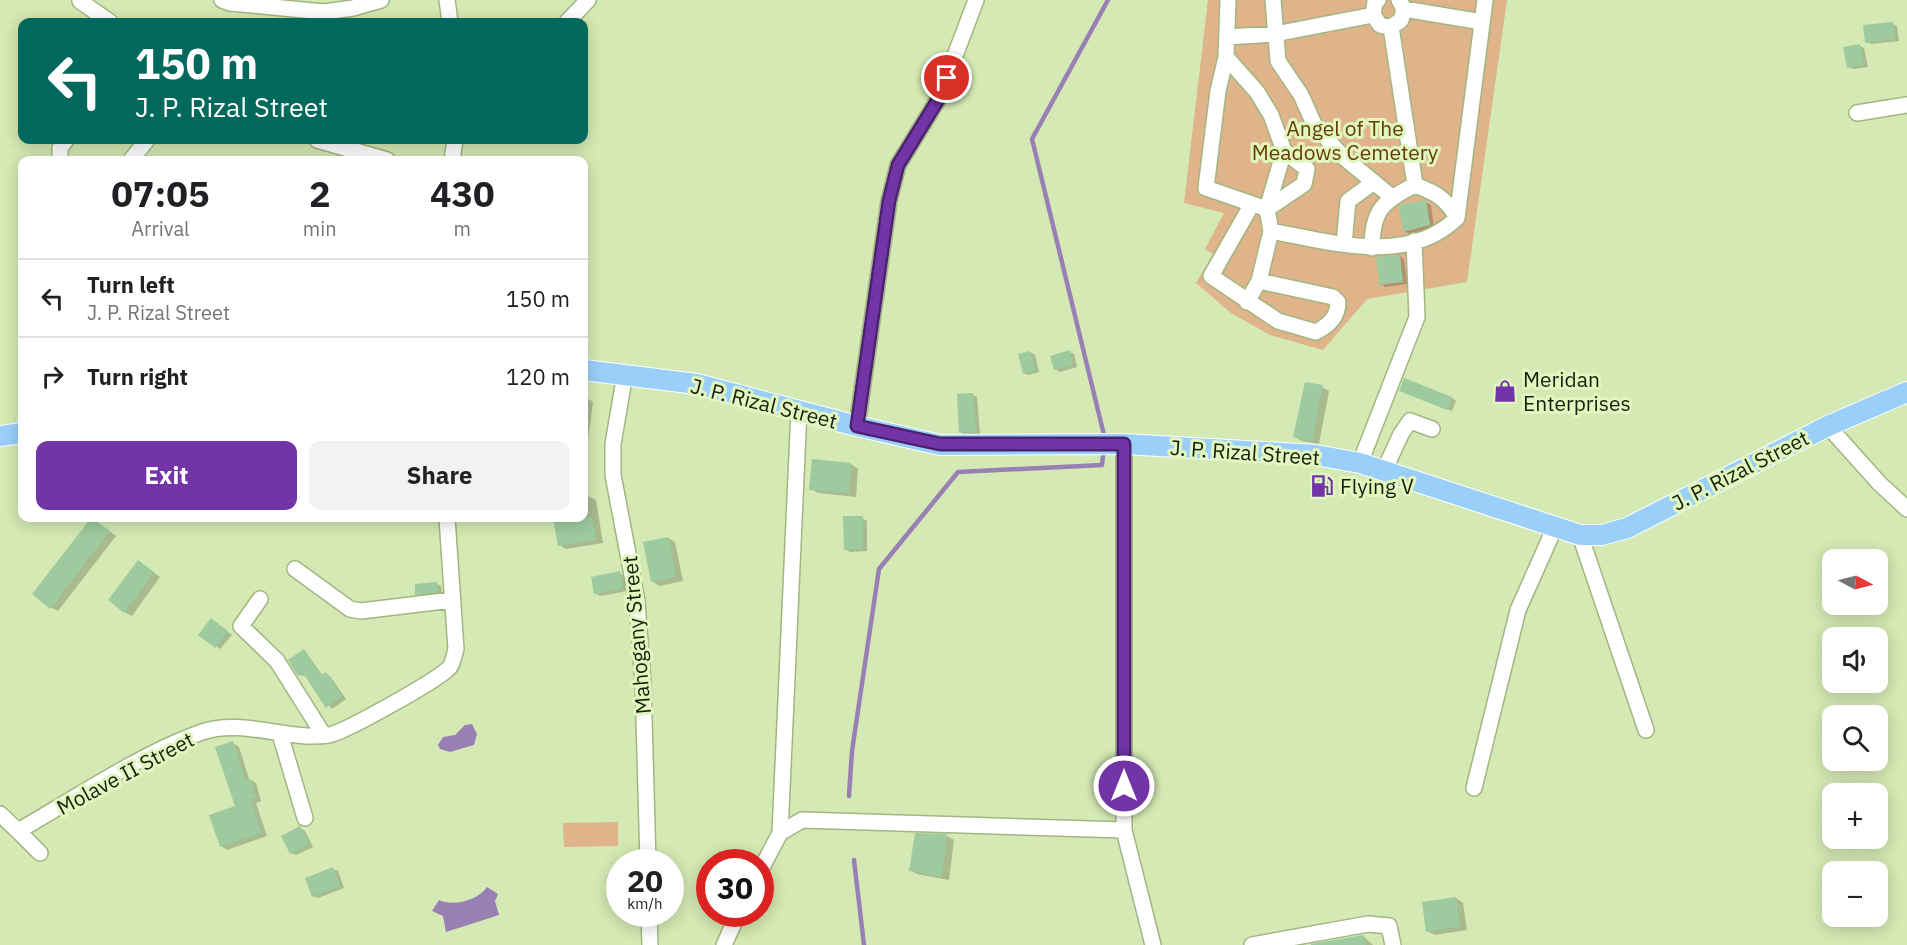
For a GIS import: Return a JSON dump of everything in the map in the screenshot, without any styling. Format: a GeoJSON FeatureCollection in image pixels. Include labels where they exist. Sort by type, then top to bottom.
{"type":"FeatureCollection","features":[{"type":"Feature","properties":{"kind":"main road","name":"J. P. Rizal Street"},"geometry":{"type":"LineString","coordinates":[[588,369],[697,384],[857,426],[940,444],[1124,444],[1280,452],[1360,463],[1580,535],[1602,535],[1627,528],[1828,426],[1907,392]]}},
{"type":"Feature","properties":{"kind":"main road"},"geometry":{"type":"LineString","coordinates":[[0,436],[18,434]]}},
{"type":"Feature","properties":{"kind":"street"},"geometry":{"type":"LineString","coordinates":[[222,0],[324,12],[353,8],[381,0]]}},
{"type":"Feature","properties":{"kind":"street"},"geometry":{"type":"LineString","coordinates":[[447,0],[449,18]]}},
{"type":"Feature","properties":{"kind":"street"},"geometry":{"type":"LineString","coordinates":[[571,18],[588,0]]}},
{"type":"Feature","properties":{"kind":"street"},"geometry":{"type":"LineString","coordinates":[[857,426],[889,201],[898,165],[939,98],[976,0]]}},
{"type":"Feature","properties":{"kind":"street"},"geometry":{"type":"LineString","coordinates":[[1228,0],[1226,57],[1218,92],[1206,188],[1267,209]]}},
{"type":"Feature","properties":{"kind":"street"},"geometry":{"type":"LineString","coordinates":[[1273,0],[1278,61],[1301,95],[1314,124],[1342,156],[1392,196]]}},
{"type":"Feature","properties":{"kind":"street"},"geometry":{"type":"LineString","coordinates":[[1271,231],[1372,248],[1430,238],[1444,231],[1457,218],[1485,0]]}},
{"type":"Feature","properties":{"kind":"street"},"geometry":{"type":"LineString","coordinates":[[80,1],[104,18]]}},
{"type":"Feature","properties":{"kind":"street"},"geometry":{"type":"LineString","coordinates":[[1227,37],[1275,34],[1375,7],[1380,25],[1391,27],[1401,20],[1401,4],[1482,22]]}},
{"type":"Feature","properties":{"kind":"street"},"geometry":{"type":"LineString","coordinates":[[1391,27],[1415,185]]}},
{"type":"Feature","properties":{"kind":"street"},"geometry":{"type":"LineString","coordinates":[[1226,57],[1257,92],[1271,115],[1277,137],[1284,151],[1307,169],[1304,184],[1267,209]]}},
{"type":"Feature","properties":{"kind":"street"},"geometry":{"type":"LineString","coordinates":[[1857,113],[1907,105]]}},
{"type":"Feature","properties":{"kind":"street"},"geometry":{"type":"LineString","coordinates":[[134,156],[144,144]]}},
{"type":"Feature","properties":{"kind":"street"},"geometry":{"type":"LineString","coordinates":[[331,144],[373,156]]}},
{"type":"Feature","properties":{"kind":"street"},"geometry":{"type":"LineString","coordinates":[[1247,302],[1259,281],[1271,231],[1267,209],[1284,151]]}},
{"type":"Feature","properties":{"kind":"street"},"geometry":{"type":"LineString","coordinates":[[1344,244],[1348,201],[1374,182]]}},
{"type":"Feature","properties":{"kind":"street"},"geometry":{"type":"LineString","coordinates":[[1372,248],[1372,229],[1381,206],[1392,196],[1415,185],[1439,194],[1448,202],[1457,218]]}},
{"type":"Feature","properties":{"kind":"street"},"geometry":{"type":"LineString","coordinates":[[1252,204],[1211,276],[1278,321],[1316,332],[1330,325],[1338,310],[1338,302],[1332,297],[1259,281]]}},
{"type":"Feature","properties":{"kind":"street"},"geometry":{"type":"LineString","coordinates":[[1360,463],[1417,317],[1414,241]]}},
{"type":"Feature","properties":{"kind":"street","name":"Mahogany Street"},"geometry":{"type":"LineString","coordinates":[[625,374],[613,444],[613,475],[637,601],[643,683],[648,849]]}},
{"type":"Feature","properties":{"kind":"street"},"geometry":{"type":"LineString","coordinates":[[772,849],[780,833],[799,410]]}},
{"type":"Feature","properties":{"kind":"street"},"geometry":{"type":"LineString","coordinates":[[1384,471],[1401,434],[1410,421],[1432,429]]}},
{"type":"Feature","properties":{"kind":"street"},"geometry":{"type":"LineString","coordinates":[[1828,426],[1879,483],[1907,509]]}},
{"type":"Feature","properties":{"kind":"street"},"geometry":{"type":"LineString","coordinates":[[1124,444],[1124,830],[1153,945]]}},
{"type":"Feature","properties":{"kind":"street","name":"Molave II Street"},"geometry":{"type":"LineString","coordinates":[[18,831],[158,752],[202,732],[224,727],[280,734],[323,734],[346,728],[451,668],[456,649],[447,522]]}},
{"type":"Feature","properties":{"kind":"street"},"geometry":{"type":"LineString","coordinates":[[1474,788],[1518,610],[1555,526]]}},
{"type":"Feature","properties":{"kind":"street"},"geometry":{"type":"LineString","coordinates":[[1580,535],[1646,730]]}},
{"type":"Feature","properties":{"kind":"street"},"geometry":{"type":"LineString","coordinates":[[295,569],[350,609],[361,611],[452,600]]}},
{"type":"Feature","properties":{"kind":"street"},"geometry":{"type":"LineString","coordinates":[[260,599],[241,626],[277,661],[323,734]]}},
{"type":"Feature","properties":{"kind":"street"},"geometry":{"type":"LineString","coordinates":[[280,734],[304,818]]}},
{"type":"Feature","properties":{"kind":"street"},"geometry":{"type":"LineString","coordinates":[[0,814],[40,853]]}},
{"type":"Feature","properties":{"kind":"street"},"geometry":{"type":"LineString","coordinates":[[780,833],[802,820],[1124,830]]}},
{"type":"Feature","properties":{"kind":"street"},"geometry":{"type":"LineString","coordinates":[[1252,945],[1368,924],[1389,926],[1393,945]]}},
{"type":"Feature","properties":{"kind":"street"},"geometry":{"type":"LineString","coordinates":[[649,927],[650,945]]}},
{"type":"Feature","properties":{"kind":"street"},"geometry":{"type":"LineString","coordinates":[[724,945],[732,927]]}},
{"type":"Feature","properties":{"kind":"green space","name":"Angel of The Meadows Cemetery"},"geometry":{"type":"Polygon","coordinates":[[[1208,0],[1507,0],[1467,282],[1367,299],[1323,350],[1270,335],[1231,313],[1196,283],[1213,254],[1205,249],[1224,213],[1184,203],[1208,0]]]}},
{"type":"Feature","properties":{"kind":"green space"},"geometry":{"type":"Polygon","coordinates":[[[618,822],[618,846],[564,847],[563,823],[618,822]]]}},
{"type":"Feature","properties":{"kind":"shaded area"},"geometry":{"type":"Polygon","coordinates":[[[472,724],[477,734],[474,745],[450,752],[440,749],[438,745],[443,737],[455,735],[465,725],[472,724]]]}},
{"type":"Feature","properties":{"kind":"shaded area"},"geometry":{"type":"Polygon","coordinates":[[[487,887],[498,894],[495,901],[499,915],[446,932],[443,916],[432,911],[439,900],[452,903],[465,901],[478,896],[487,887]]]}},
{"type":"Feature","properties":{"kind":"building"},"geometry":{"type":"Polygon","coordinates":[[[1893,22],[1895,39],[1865,43],[1863,25],[1893,22]]]}},
{"type":"Feature","properties":{"kind":"building"},"geometry":{"type":"Polygon","coordinates":[[[1860,44],[1864,65],[1847,68],[1843,47],[1860,44]]]}},
{"type":"Feature","properties":{"kind":"building"},"geometry":{"type":"Polygon","coordinates":[[[1426,200],[1430,225],[1403,232],[1399,205],[1426,200]]]}},
{"type":"Feature","properties":{"kind":"building"},"geometry":{"type":"Polygon","coordinates":[[[1400,255],[1403,282],[1379,285],[1376,257],[1400,255]]]}},
{"type":"Feature","properties":{"kind":"building"},"geometry":{"type":"Polygon","coordinates":[[[1070,350],[1073,365],[1054,370],[1050,356],[1070,350]]]}},
{"type":"Feature","properties":{"kind":"building"},"geometry":{"type":"Polygon","coordinates":[[[1030,351],[1035,370],[1023,374],[1018,354],[1030,351]]]}},
{"type":"Feature","properties":{"kind":"building"},"geometry":{"type":"Polygon","coordinates":[[[1404,378],[1452,397],[1447,410],[1399,391],[1404,378]]]}},
{"type":"Feature","properties":{"kind":"building"},"geometry":{"type":"Polygon","coordinates":[[[1305,382],[1323,385],[1312,441],[1293,437],[1305,382]]]}},
{"type":"Feature","properties":{"kind":"building"},"geometry":{"type":"Polygon","coordinates":[[[973,393],[976,432],[959,433],[957,394],[973,393]]]}},
{"type":"Feature","properties":{"kind":"building"},"geometry":{"type":"Polygon","coordinates":[[[812,459],[851,463],[849,493],[809,490],[812,459]]]}},
{"type":"Feature","properties":{"kind":"building","name":"Flying V"},"geometry":{"type":"Polygon","coordinates":[[[1311,477],[1334,480],[1332,495],[1309,493],[1311,477]]]}},
{"type":"Feature","properties":{"kind":"building"},"geometry":{"type":"Polygon","coordinates":[[[843,516],[863,516],[863,549],[844,550],[843,516]]]}},
{"type":"Feature","properties":{"kind":"building"},"geometry":{"type":"Polygon","coordinates":[[[588,518],[592,518],[596,540],[558,546],[554,522],[588,522],[588,518]]]}},
{"type":"Feature","properties":{"kind":"building"},"geometry":{"type":"Polygon","coordinates":[[[88,522],[97,522],[110,531],[50,609],[32,594],[88,522]]]}},
{"type":"Feature","properties":{"kind":"building"},"geometry":{"type":"Polygon","coordinates":[[[668,537],[676,577],[651,582],[643,542],[668,537]]]}},
{"type":"Feature","properties":{"kind":"building"},"geometry":{"type":"Polygon","coordinates":[[[138,560],[154,572],[124,613],[108,600],[138,560]]]}},
{"type":"Feature","properties":{"kind":"building"},"geometry":{"type":"Polygon","coordinates":[[[620,571],[623,588],[594,594],[591,577],[620,571]]]}},
{"type":"Feature","properties":{"kind":"building"},"geometry":{"type":"Polygon","coordinates":[[[437,582],[438,592],[415,595],[415,584],[437,582]]]}},
{"type":"Feature","properties":{"kind":"building"},"geometry":{"type":"Polygon","coordinates":[[[211,618],[228,631],[215,648],[198,635],[211,618]]]}},
{"type":"Feature","properties":{"kind":"building"},"geometry":{"type":"Polygon","coordinates":[[[304,649],[321,675],[326,672],[342,696],[326,708],[303,673],[298,676],[288,660],[304,649]]]}},
{"type":"Feature","properties":{"kind":"building"},"geometry":{"type":"Polygon","coordinates":[[[233,741],[245,779],[250,778],[256,798],[250,799],[261,833],[220,847],[209,815],[235,806],[215,747],[233,741]]]}},
{"type":"Feature","properties":{"kind":"building"},"geometry":{"type":"Polygon","coordinates":[[[300,826],[309,844],[290,854],[281,836],[300,826]]]}},
{"type":"Feature","properties":{"kind":"building"},"geometry":{"type":"Polygon","coordinates":[[[915,833],[947,834],[942,877],[909,871],[915,833]]]}},
{"type":"Feature","properties":{"kind":"building"},"geometry":{"type":"Polygon","coordinates":[[[333,867],[340,886],[312,897],[305,878],[333,867]]]}},
{"type":"Feature","properties":{"kind":"building"},"geometry":{"type":"Polygon","coordinates":[[[1456,897],[1460,926],[1426,932],[1422,902],[1456,897]]]}},
{"type":"Feature","properties":{"kind":"building"},"geometry":{"type":"Polygon","coordinates":[[[1363,935],[1365,945],[1311,945],[1311,944],[1363,935]]]}},
{"type":"Feature","properties":{"kind":"waterway"},"geometry":{"type":"LineString","coordinates":[[1104,435],[1032,139],[1108,0]]}},
{"type":"Feature","properties":{"kind":"waterway"},"geometry":{"type":"LineString","coordinates":[[849,796],[852,751],[879,569],[958,472],[1102,465],[1103,456]]}},
{"type":"Feature","properties":{"kind":"waterway"},"geometry":{"type":"LineString","coordinates":[[854,860],[864,945]]}},
{"type":"Feature","properties":{"kind":"place","name":"Meridan Enterprises"},"geometry":{"type":"Point","coordinates":[1505,391]}},
{"type":"Feature","properties":{"kind":"place","name":"Flying V"},"geometry":{"type":"Point","coordinates":[1322,486]}},
{"type":"Feature","properties":{"kind":"route"},"geometry":{"type":"LineString","coordinates":[[947,78],[939,98],[898,165],[889,201],[857,426],[940,444],[1124,444],[1124,786]]}}]}
